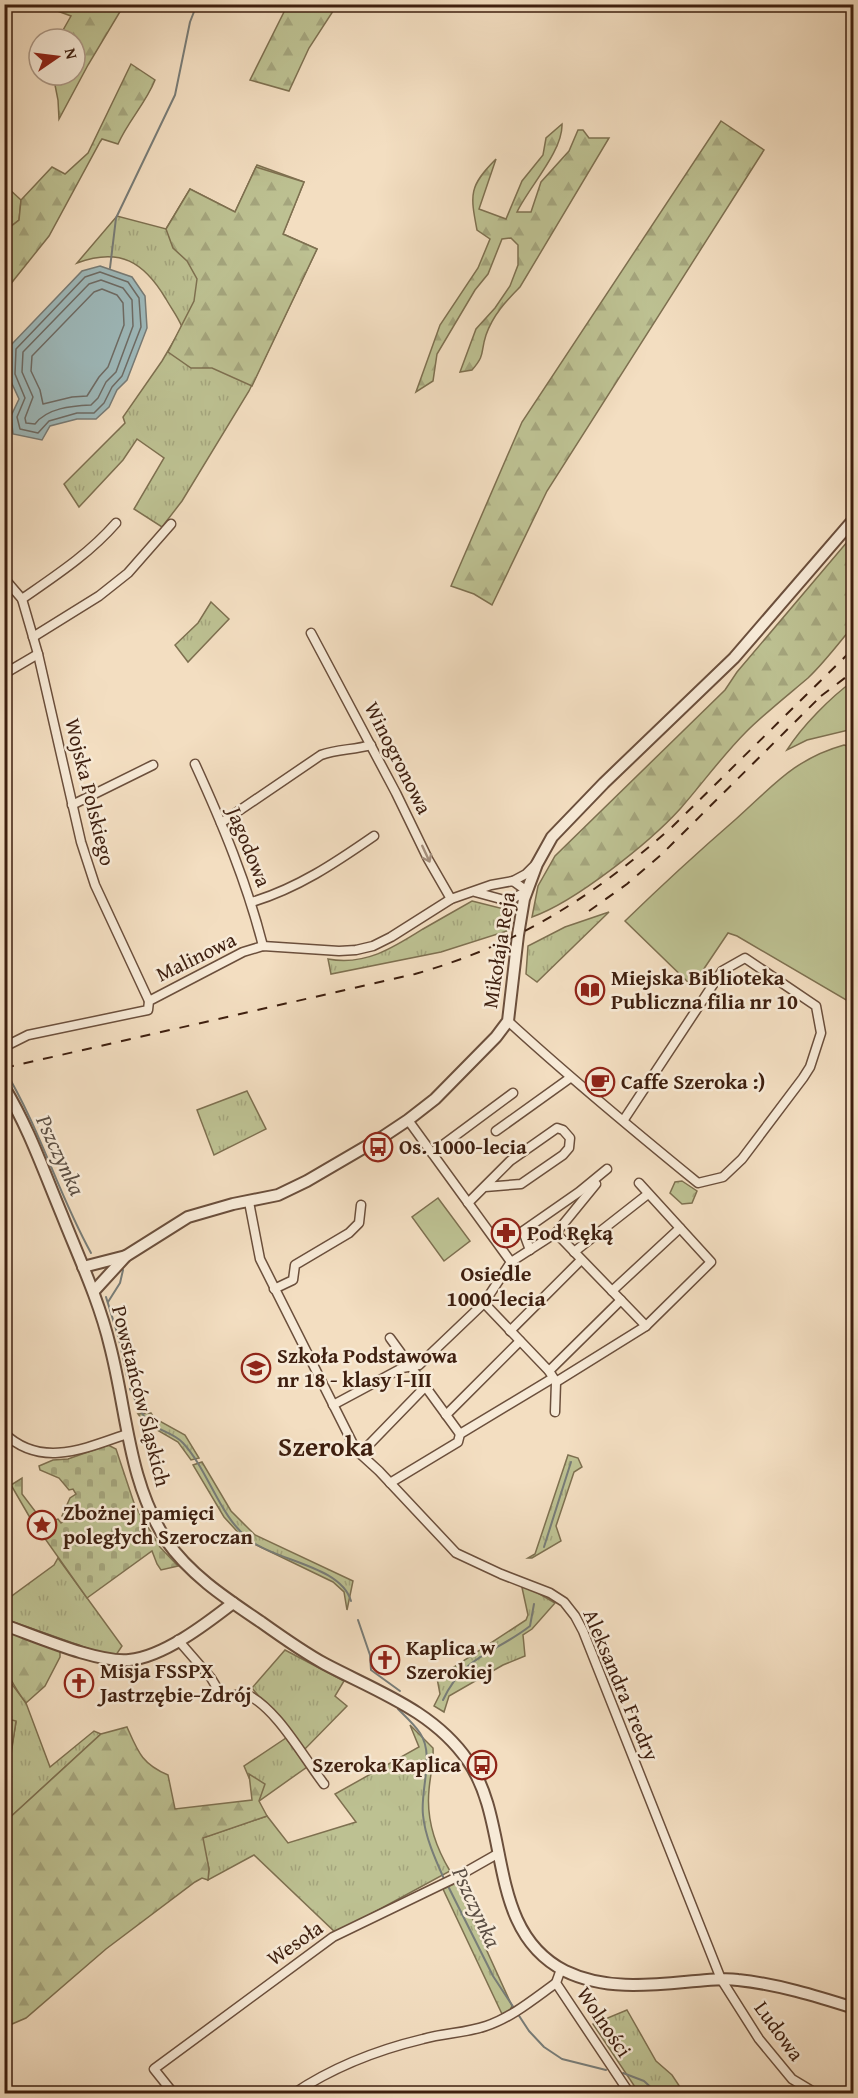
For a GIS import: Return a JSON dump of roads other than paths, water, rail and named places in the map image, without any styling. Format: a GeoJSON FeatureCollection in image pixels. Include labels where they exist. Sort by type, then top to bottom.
{"type":"FeatureCollection","features":[{"type":"Feature","properties":{"kind":"street","name":"Mikołaja Reja"},"geometry":{"type":"LineString","coordinates":[[94,1291],[126,1256],[188,1217],[233,1204],[278,1195],[308,1181],[408,1120],[435,1099],[496,1037],[508,1021],[520,915],[537,864],[552,837],[734,658],[854,519]]}},
{"type":"Feature","properties":{"kind":"street"},"geometry":{"type":"LineString","coordinates":[[22,599],[73,564],[116,524]]}},
{"type":"Feature","properties":{"kind":"street"},"geometry":{"type":"LineString","coordinates":[[33,637],[99,596],[128,573],[171,524]]}},
{"type":"Feature","properties":{"kind":"street","name":"Wojska Polskiego"},"geometry":{"type":"LineString","coordinates":[[4,578],[22,599],[38,654],[81,842],[95,885],[149,1001]]}},
{"type":"Feature","properties":{"kind":"street","name":"Winogronowa"},"geometry":{"type":"LineString","coordinates":[[311,633],[371,745],[428,860],[452,899]]}},
{"type":"Feature","properties":{"kind":"street"},"geometry":{"type":"LineString","coordinates":[[4,674],[38,654]]}},
{"type":"Feature","properties":{"kind":"street"},"geometry":{"type":"LineString","coordinates":[[221,823],[321,754],[371,745]]}},
{"type":"Feature","properties":{"kind":"street","name":"Jagodowa"},"geometry":{"type":"LineString","coordinates":[[195,764],[252,902],[263,946]]}},
{"type":"Feature","properties":{"kind":"street"},"geometry":{"type":"LineString","coordinates":[[72,805],[153,765]]}},
{"type":"Feature","properties":{"kind":"street"},"geometry":{"type":"LineString","coordinates":[[252,902],[309,879],[374,836]]}},
{"type":"Feature","properties":{"kind":"street"},"geometry":{"type":"LineString","coordinates":[[508,901],[527,891],[513,881],[526,874],[537,864]]}},
{"type":"Feature","properties":{"kind":"street","name":"Malinowa"},"geometry":{"type":"LineString","coordinates":[[4,1047],[28,1035],[148,1010],[149,1001],[243,952],[263,946],[356,950],[391,937],[452,899],[491,885],[513,881]]}},
{"type":"Feature","properties":{"kind":"street"},"geometry":{"type":"LineString","coordinates":[[475,892],[508,901],[516,906],[520,915]]}},
{"type":"Feature","properties":{"kind":"street"},"geometry":{"type":"LineString","coordinates":[[508,1021],[570,1078],[698,1183],[723,1177],[742,1159],[810,1067],[821,1033],[816,1006],[745,958],[722,971],[623,1121]]}},
{"type":"Feature","properties":{"kind":"street"},"geometry":{"type":"LineString","coordinates":[[496,1131],[570,1078]]}},
{"type":"Feature","properties":{"kind":"street","name":"Powstańców Śląskich"},"geometry":{"type":"LineString","coordinates":[[4,1087],[37,1154],[94,1291],[111,1350],[127,1434],[141,1485],[156,1522],[166,1539],[195,1572],[233,1603],[321,1662],[407,1706],[453,1743],[479,1779],[488,1804],[509,1899],[516,1919],[528,1938],[544,1956],[561,1969],[596,1983],[611,1985],[737,1980],[781,1988],[854,2008]]}},
{"type":"Feature","properties":{"kind":"street"},"geometry":{"type":"LineString","coordinates":[[432,1153],[513,1094]]}},
{"type":"Feature","properties":{"kind":"street"},"geometry":{"type":"LineString","coordinates":[[408,1120],[511,1262]]}},
{"type":"Feature","properties":{"kind":"street"},"geometry":{"type":"LineString","coordinates":[[468,1203],[510,1161],[557,1128],[567,1133],[571,1143],[563,1155],[521,1184],[485,1187]]}},
{"type":"Feature","properties":{"kind":"street"},"geometry":{"type":"LineString","coordinates":[[333,1405],[402,1368],[419,1365],[484,1303],[511,1262],[530,1250],[556,1233],[607,1169],[579,1192],[523,1231],[530,1250]]}},
{"type":"Feature","properties":{"kind":"street"},"geometry":{"type":"LineString","coordinates":[[390,1483],[458,1442],[460,1434],[552,1377],[646,1326],[711,1262],[639,1183]]}},
{"type":"Feature","properties":{"kind":"street"},"geometry":{"type":"LineString","coordinates":[[574,1252],[648,1194]]}},
{"type":"Feature","properties":{"kind":"street","name":"Aleksandra Fredry"},"geometry":{"type":"LineString","coordinates":[[249,1202],[260,1259],[356,1450],[456,1553],[550,1593],[564,1602],[575,1616],[583,1631],[721,1979]]}},
{"type":"Feature","properties":{"kind":"street"},"geometry":{"type":"LineString","coordinates":[[274,1289],[293,1280],[295,1264],[349,1233],[359,1223],[361,1205]]}},
{"type":"Feature","properties":{"kind":"street"},"geometry":{"type":"LineString","coordinates":[[612,1291],[680,1228]]}},
{"type":"Feature","properties":{"kind":"street"},"geometry":{"type":"LineString","coordinates":[[556,1233],[646,1326]]}},
{"type":"Feature","properties":{"kind":"street","name":"Mikołaja Reja"},"geometry":{"type":"LineString","coordinates":[[83,1266],[126,1256]]}},
{"type":"Feature","properties":{"kind":"street"},"geometry":{"type":"LineString","coordinates":[[510,1331],[581,1260]]}},
{"type":"Feature","properties":{"kind":"street"},"geometry":{"type":"LineString","coordinates":[[552,1377],[621,1300]]}},
{"type":"Feature","properties":{"kind":"street"},"geometry":{"type":"LineString","coordinates":[[484,1303],[552,1377],[555,1412]]}},
{"type":"Feature","properties":{"kind":"street"},"geometry":{"type":"LineString","coordinates":[[390,1338],[460,1434]]}},
{"type":"Feature","properties":{"kind":"street"},"geometry":{"type":"LineString","coordinates":[[446,1415],[520,1341]]}},
{"type":"Feature","properties":{"kind":"street"},"geometry":{"type":"LineString","coordinates":[[360,1454],[425,1388]]}},
{"type":"Feature","properties":{"kind":"street"},"geometry":{"type":"LineString","coordinates":[[4,1433],[26,1448],[61,1454],[127,1434]]}},
{"type":"Feature","properties":{"kind":"street"},"geometry":{"type":"LineString","coordinates":[[4,1625],[93,1655],[114,1660],[139,1658],[178,1640],[233,1603]]}},
{"type":"Feature","properties":{"kind":"street"},"geometry":{"type":"LineString","coordinates":[[178,1640],[211,1678],[222,1696],[244,1693],[261,1702],[324,1784]]}},
{"type":"Feature","properties":{"kind":"street","name":"Wesoła"},"geometry":{"type":"LineString","coordinates":[[174,2094],[154,2069],[333,1937],[441,1886],[499,1853]]}},
{"type":"Feature","properties":{"kind":"street","name":"Wolności"},"geometry":{"type":"LineString","coordinates":[[561,1969],[556,1983],[630,2094]]}},
{"type":"Feature","properties":{"kind":"street","name":"Ludowa"},"geometry":{"type":"LineString","coordinates":[[721,1979],[759,2039],[792,2079],[817,2094]]}},
{"type":"Feature","properties":{"kind":"street"},"geometry":{"type":"LineString","coordinates":[[293,2094],[315,2079],[378,2051],[425,2038],[480,2028],[526,2004],[556,1983]]}},
{"type":"Feature","properties":{"kind":"water"},"geometry":{"type":"Polygon","coordinates":[[[100,266],[132,277],[145,296],[147,328],[127,380],[117,390],[109,407],[96,419],[77,419],[50,426],[42,440],[13,434],[11,416],[19,399],[8,375],[10,346],[82,271],[100,266]]]}},
{"type":"Feature","properties":{"kind":"waterway"},"geometry":{"type":"LineString","coordinates":[[110,268],[116,218],[175,95],[190,22],[197,4]]}},
{"type":"Feature","properties":{"kind":"waterway","name":"Pszczynka"},"geometry":{"type":"LineString","coordinates":[[4,1069],[28,1114],[79,1231],[91,1253]]}},
{"type":"Feature","properties":{"kind":"waterway"},"geometry":{"type":"LineString","coordinates":[[108,1302],[120,1283],[123,1270]]}},
{"type":"Feature","properties":{"kind":"waterway","name":"Pszczynka"},"geometry":{"type":"LineString","coordinates":[[106,1297],[127,1376]]}},
{"type":"Feature","properties":{"kind":"waterway","name":"Pszczynka"},"geometry":{"type":"LineString","coordinates":[[130,1389],[148,1421],[179,1439],[192,1454],[222,1507],[240,1531],[262,1548],[307,1565],[335,1580],[345,1589],[351,1601]]}},
{"type":"Feature","properties":{"kind":"waterway"},"geometry":{"type":"LineString","coordinates":[[544,1547],[571,1462]]}},
{"type":"Feature","properties":{"kind":"waterway"},"geometry":{"type":"LineString","coordinates":[[443,1700],[451,1685],[470,1664],[530,1626],[534,1604]]}},
{"type":"Feature","properties":{"kind":"waterway","name":"Pszczynka"},"geometry":{"type":"LineString","coordinates":[[358,1620],[370,1655],[371,1670],[400,1691]]}},
{"type":"Feature","properties":{"kind":"waterway","name":"Pszczynka"},"geometry":{"type":"LineString","coordinates":[[398,1709],[418,1730],[424,1742],[427,1762],[423,1805],[424,1823],[431,1849],[445,1881]]}},
{"type":"Feature","properties":{"kind":"waterway","name":"Pszczynka"},"geometry":{"type":"LineString","coordinates":[[448,1886],[493,1976],[529,2031],[544,2047],[562,2059],[606,2070]]}},
{"type":"Feature","properties":{"kind":"waterway","name":"Pszczynka"},"geometry":{"type":"LineString","coordinates":[[623,2073],[644,2081],[658,2094]]}},
{"type":"Feature","properties":{"kind":"railway"},"geometry":{"type":"LineString","coordinates":[[4,1068],[415,974],[487,949],[520,933],[583,897],[672,827],[854,648]]}},
{"type":"Feature","properties":{"kind":"railway"},"geometry":{"type":"LineString","coordinates":[[821,696],[854,671]]}},
{"type":"Feature","properties":{"kind":"railway"},"geometry":{"type":"LineString","coordinates":[[589,911],[627,884],[661,855],[818,699]]}},
{"type":"Feature","properties":{"kind":"place","name":"Miejska Biblioteka Publiczna filia nr 10"},"geometry":{"type":"Point","coordinates":[590,990]}},
{"type":"Feature","properties":{"kind":"place","name":"Caffe Szeroka :)"},"geometry":{"type":"Point","coordinates":[600,1082]}},
{"type":"Feature","properties":{"kind":"place","name":"Os. 1000-lecia"},"geometry":{"type":"Point","coordinates":[378,1147]}},
{"type":"Feature","properties":{"kind":"place","name":"Pod Ręką"},"geometry":{"type":"Point","coordinates":[506,1233]}},
{"type":"Feature","properties":{"kind":"place","name":"Szkoła Podstawowa nr 18 - klasy I-III"},"geometry":{"type":"Point","coordinates":[256,1368]}},
{"type":"Feature","properties":{"kind":"place","name":"Zbożnej pamięci poległych Szeroczan"},"geometry":{"type":"Point","coordinates":[42,1525]}},
{"type":"Feature","properties":{"kind":"place","name":"Kaplica w Szerokiej"},"geometry":{"type":"Point","coordinates":[385,1660]}},
{"type":"Feature","properties":{"kind":"place","name":"Misja FSSPX Jastrzębie-Zdrój"},"geometry":{"type":"Point","coordinates":[79,1683]}},
{"type":"Feature","properties":{"kind":"place","name":"Szeroka Kaplica"},"geometry":{"type":"Point","coordinates":[482,1765]}},
{"type":"Feature","properties":{"kind":"district","name":"Osiedle 1000-lecia"},"geometry":{"type":"Point","coordinates":[496,1286]}},
{"type":"Feature","properties":{"kind":"district","name":"Szeroka"},"geometry":{"type":"Point","coordinates":[326,1447]}}]}
